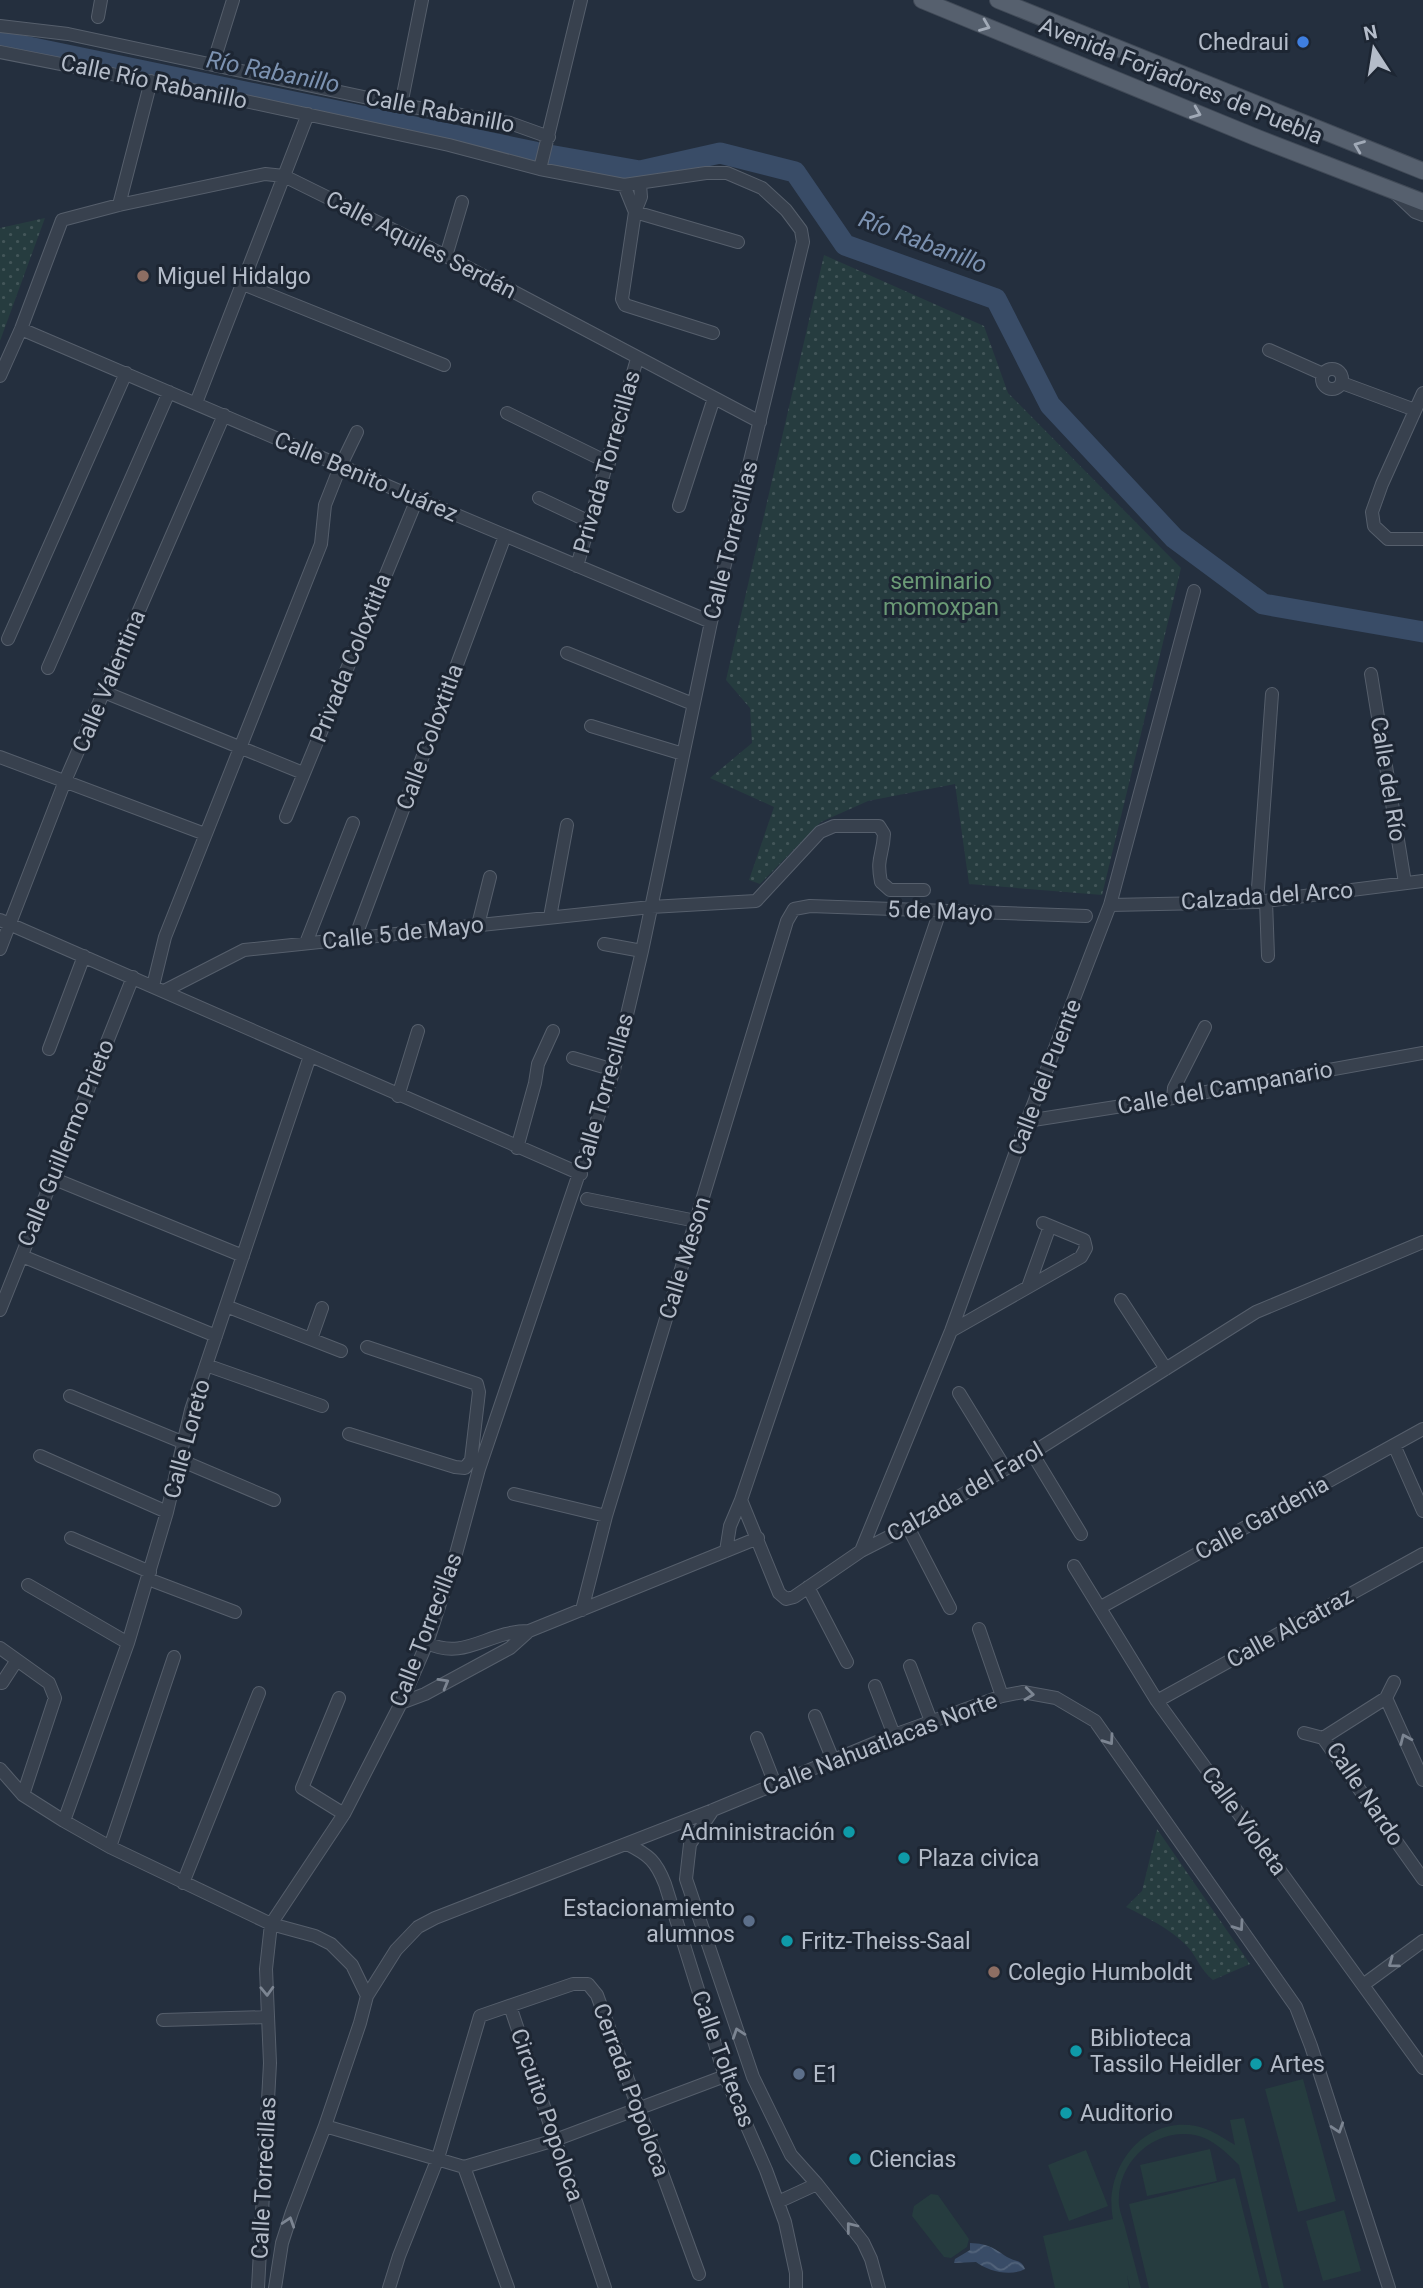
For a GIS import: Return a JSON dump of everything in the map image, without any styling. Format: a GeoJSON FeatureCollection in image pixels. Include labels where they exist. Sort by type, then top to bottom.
{"type":"FeatureCollection","features":[{"type":"Feature","properties":{"kind":"main road","name":"Avenida Forjadores de Puebla"},"geometry":{"type":"LineString","coordinates":[[922,0],[1423,202]]}},
{"type":"Feature","properties":{"kind":"main road","name":"Avenida Forjadores de Puebla"},"geometry":{"type":"LineString","coordinates":[[998,0],[1423,171]]}},
{"type":"Feature","properties":{"kind":"street"},"geometry":{"type":"LineString","coordinates":[[97,17],[101,0]]}},
{"type":"Feature","properties":{"kind":"street"},"geometry":{"type":"LineString","coordinates":[[213,64],[233,0]]}},
{"type":"Feature","properties":{"kind":"street"},"geometry":{"type":"LineString","coordinates":[[401,105],[422,0]]}},
{"type":"Feature","properties":{"kind":"street"},"geometry":{"type":"LineString","coordinates":[[540,169],[581,0]]}},
{"type":"Feature","properties":{"kind":"street","name":"Calle Rabanillo"},"geometry":{"type":"LineString","coordinates":[[0,26],[68,34],[401,105],[510,123],[549,136]]}},
{"type":"Feature","properties":{"kind":"street","name":"Calle Río Rabanillo"},"geometry":{"type":"LineString","coordinates":[[0,52],[151,81],[449,145]]}},
{"type":"Feature","properties":{"kind":"street"},"geometry":{"type":"LineString","coordinates":[[119,205],[151,81]]}},
{"type":"Feature","properties":{"kind":"street"},"geometry":{"type":"LineString","coordinates":[[196,403],[308,114]]}},
{"type":"Feature","properties":{"kind":"street","name":"Calle Torrecillas"},"geometry":{"type":"LineString","coordinates":[[258,2288],[270,2063],[266,1969],[271,1924],[344,1814],[401,1703],[427,1643],[497,1419],[614,1070],[642,951],[711,622],[803,242],[801,230],[786,210],[762,188],[727,173],[706,173],[624,185],[540,169],[449,145]]}},
{"type":"Feature","properties":{"kind":"street","name":"Calle Aquiles Serdán"},"geometry":{"type":"LineString","coordinates":[[22,329],[62,220],[265,174],[284,176],[446,256],[760,422]]}},
{"type":"Feature","properties":{"kind":"street"},"geometry":{"type":"LineString","coordinates":[[640,184],[641,197],[635,212],[622,299],[625,305],[713,333]]}},
{"type":"Feature","properties":{"kind":"street"},"geometry":{"type":"LineString","coordinates":[[624,185],[635,212]]}},
{"type":"Feature","properties":{"kind":"street"},"geometry":{"type":"LineString","coordinates":[[1393,192],[1415,212],[1423,215]]}},
{"type":"Feature","properties":{"kind":"street"},"geometry":{"type":"LineString","coordinates":[[446,256],[462,202]]}},
{"type":"Feature","properties":{"kind":"street"},"geometry":{"type":"LineString","coordinates":[[635,212],[738,242]]}},
{"type":"Feature","properties":{"kind":"street"},"geometry":{"type":"LineString","coordinates":[[243,284],[444,365]]}},
{"type":"Feature","properties":{"kind":"street"},"geometry":{"type":"LineString","coordinates":[[0,376],[5,355],[22,329]]}},
{"type":"Feature","properties":{"kind":"street","name":"Calle Benito Juárez"},"geometry":{"type":"LineString","coordinates":[[22,329],[340,467],[711,622]]}},
{"type":"Feature","properties":{"kind":"street"},"geometry":{"type":"LineString","coordinates":[[1269,350],[1323,374],[1325,387],[1337,388],[1342,383],[1415,410]]}},
{"type":"Feature","properties":{"kind":"street","name":"Privada Torrecillas"},"geometry":{"type":"LineString","coordinates":[[578,566],[637,359]]}},
{"type":"Feature","properties":{"kind":"street"},"geometry":{"type":"LineString","coordinates":[[8,639],[126,373]]}},
{"type":"Feature","properties":{"kind":"street"},"geometry":{"type":"LineString","coordinates":[[48,668],[169,391]]}},
{"type":"Feature","properties":{"kind":"street"},"geometry":{"type":"LineString","coordinates":[[1423,393],[1382,484],[1372,513],[1374,526],[1388,539],[1423,539]]}},
{"type":"Feature","properties":{"kind":"street"},"geometry":{"type":"LineString","coordinates":[[679,506],[714,398]]}},
{"type":"Feature","properties":{"kind":"street"},"geometry":{"type":"LineString","coordinates":[[507,412],[609,463]]}},
{"type":"Feature","properties":{"kind":"street","name":"Calle Valentina"},"geometry":{"type":"LineString","coordinates":[[0,949],[5,922],[224,415]]}},
{"type":"Feature","properties":{"kind":"street"},"geometry":{"type":"LineString","coordinates":[[158,988],[164,937],[321,544],[325,505],[357,432]]}},
{"type":"Feature","properties":{"kind":"street"},"geometry":{"type":"LineString","coordinates":[[539,498],[590,522]]}},
{"type":"Feature","properties":{"kind":"street","name":"Privada Coloxtitla"},"geometry":{"type":"LineString","coordinates":[[286,817],[416,499]]}},
{"type":"Feature","properties":{"kind":"street","name":"Calle Coloxtitla"},"geometry":{"type":"LineString","coordinates":[[355,938],[505,536]]}},
{"type":"Feature","properties":{"kind":"street","name":"Calle del Puente"},"geometry":{"type":"LineString","coordinates":[[861,1552],[951,1331],[1027,1121],[1110,905],[1194,591]]}},
{"type":"Feature","properties":{"kind":"street"},"geometry":{"type":"LineString","coordinates":[[568,653],[693,704]]}},
{"type":"Feature","properties":{"kind":"street","name":"Calle del Río"},"geometry":{"type":"LineString","coordinates":[[1371,674],[1405,883]]}},
{"type":"Feature","properties":{"kind":"street"},"geometry":{"type":"LineString","coordinates":[[104,692],[303,773]]}},
{"type":"Feature","properties":{"kind":"street"},"geometry":{"type":"LineString","coordinates":[[1268,956],[1261,901],[1272,694]]}},
{"type":"Feature","properties":{"kind":"street"},"geometry":{"type":"LineString","coordinates":[[591,726],[683,754]]}},
{"type":"Feature","properties":{"kind":"street"},"geometry":{"type":"LineString","coordinates":[[0,757],[205,834]]}},
{"type":"Feature","properties":{"kind":"street"},"geometry":{"type":"LineString","coordinates":[[306,943],[353,823]]}},
{"type":"Feature","properties":{"kind":"street"},"geometry":{"type":"LineString","coordinates":[[550,917],[567,825]]}},
{"type":"Feature","properties":{"kind":"street","name":"5 de Mayo"},"geometry":{"type":"LineString","coordinates":[[651,907],[756,901],[820,832],[834,826],[879,826],[884,834],[884,844],[878,855],[881,882],[890,890],[924,890]]}},
{"type":"Feature","properties":{"kind":"street"},"geometry":{"type":"LineString","coordinates":[[478,925],[490,877]]}},
{"type":"Feature","properties":{"kind":"street","name":"Calzada del Arco"},"geometry":{"type":"LineString","coordinates":[[1110,905],[1261,901],[1423,881]]}},
{"type":"Feature","properties":{"kind":"street","name":"5 de Mayo"},"geometry":{"type":"LineString","coordinates":[[794,908],[810,906],[1086,916]]}},
{"type":"Feature","properties":{"kind":"street","name":"Calle 5 de Mayo"},"geometry":{"type":"LineString","coordinates":[[158,988],[244,950],[651,907]]}},
{"type":"Feature","properties":{"kind":"street","name":"Calle Meson"},"geometry":{"type":"LineString","coordinates":[[582,1610],[606,1516],[787,921],[794,908]]}},
{"type":"Feature","properties":{"kind":"street"},"geometry":{"type":"LineString","coordinates":[[726,1551],[730,1526],[940,911]]}},
{"type":"Feature","properties":{"kind":"street"},"geometry":{"type":"LineString","coordinates":[[5,922],[581,1174]]}},
{"type":"Feature","properties":{"kind":"street"},"geometry":{"type":"LineString","coordinates":[[604,944],[642,951]]}},
{"type":"Feature","properties":{"kind":"street"},"geometry":{"type":"LineString","coordinates":[[49,1049],[84,956]]}},
{"type":"Feature","properties":{"kind":"street","name":"Calle Guillermo Prieto"},"geometry":{"type":"LineString","coordinates":[[0,1310],[132,976]]}},
{"type":"Feature","properties":{"kind":"street"},"geometry":{"type":"LineString","coordinates":[[1173,1098],[1174,1088],[1205,1027]]}},
{"type":"Feature","properties":{"kind":"street"},"geometry":{"type":"LineString","coordinates":[[398,1096],[418,1031]]}},
{"type":"Feature","properties":{"kind":"street"},"geometry":{"type":"LineString","coordinates":[[517,1148],[538,1064],[553,1031]]}},
{"type":"Feature","properties":{"kind":"street","name":"Calle del Campanario"},"geometry":{"type":"LineString","coordinates":[[1027,1121],[1423,1053]]}},
{"type":"Feature","properties":{"kind":"street","name":"Calle Loreto"},"geometry":{"type":"LineString","coordinates":[[64,1821],[128,1643],[167,1512],[183,1442],[206,1365],[310,1056]]}},
{"type":"Feature","properties":{"kind":"street"},"geometry":{"type":"LineString","coordinates":[[573,1058],[614,1070]]}},
{"type":"Feature","properties":{"kind":"street"},"geometry":{"type":"LineString","coordinates":[[52,1178],[243,1256]]}},
{"type":"Feature","properties":{"kind":"street"},"geometry":{"type":"LineString","coordinates":[[587,1199],[696,1221]]}},
{"type":"Feature","properties":{"kind":"street"},"geometry":{"type":"LineString","coordinates":[[951,1331],[1081,1257],[1086,1248],[1084,1240],[1046,1225],[1028,1287]]}},
{"type":"Feature","properties":{"kind":"street","name":"Calzada del Farol"},"geometry":{"type":"LineString","coordinates":[[758,1538],[779,1593],[786,1599],[794,1597],[861,1552],[1032,1453],[1256,1312],[1423,1242]]}},
{"type":"Feature","properties":{"kind":"street"},"geometry":{"type":"LineString","coordinates":[[22,1256],[216,1336]]}},
{"type":"Feature","properties":{"kind":"street"},"geometry":{"type":"LineString","coordinates":[[1121,1300],[1166,1369]]}},
{"type":"Feature","properties":{"kind":"street"},"geometry":{"type":"LineString","coordinates":[[226,1306],[341,1351]]}},
{"type":"Feature","properties":{"kind":"street"},"geometry":{"type":"LineString","coordinates":[[311,1339],[321,1308]]}},
{"type":"Feature","properties":{"kind":"street"},"geometry":{"type":"LineString","coordinates":[[349,1434],[456,1467],[465,1468],[471,1461],[479,1392],[477,1384],[472,1380],[367,1347]]}},
{"type":"Feature","properties":{"kind":"street"},"geometry":{"type":"LineString","coordinates":[[206,1365],[322,1406]]}},
{"type":"Feature","properties":{"kind":"street"},"geometry":{"type":"LineString","coordinates":[[959,1394],[1005,1468]]}},
{"type":"Feature","properties":{"kind":"street"},"geometry":{"type":"LineString","coordinates":[[71,1396],[183,1442]]}},
{"type":"Feature","properties":{"kind":"street"},"geometry":{"type":"LineString","coordinates":[[477,1416],[497,1419]]}},
{"type":"Feature","properties":{"kind":"street","name":"Calle Gardenia"},"geometry":{"type":"LineString","coordinates":[[1101,1607],[1423,1429]]}},
{"type":"Feature","properties":{"kind":"street"},"geometry":{"type":"LineString","coordinates":[[1394,1445],[1423,1511]]}},
{"type":"Feature","properties":{"kind":"street"},"geometry":{"type":"LineString","coordinates":[[1032,1453],[1081,1534]]}},
{"type":"Feature","properties":{"kind":"street"},"geometry":{"type":"LineString","coordinates":[[40,1456],[167,1512]]}},
{"type":"Feature","properties":{"kind":"street"},"geometry":{"type":"LineString","coordinates":[[180,1460],[274,1500]]}},
{"type":"Feature","properties":{"kind":"street"},"geometry":{"type":"LineString","coordinates":[[514,1494],[606,1516]]}},
{"type":"Feature","properties":{"kind":"street"},"geometry":{"type":"LineString","coordinates":[[427,1643],[451,1650],[464,1648],[502,1633],[529,1631],[758,1538],[741,1500]]}},
{"type":"Feature","properties":{"kind":"street"},"geometry":{"type":"LineString","coordinates":[[908,1527],[950,1608]]}},
{"type":"Feature","properties":{"kind":"street"},"geometry":{"type":"LineString","coordinates":[[71,1538],[235,1612]]}},
{"type":"Feature","properties":{"kind":"street","name":"Calle Alcatraz"},"geometry":{"type":"LineString","coordinates":[[1157,1702],[1423,1554]]}},
{"type":"Feature","properties":{"kind":"street","name":"Calle Violeta"},"geometry":{"type":"LineString","coordinates":[[1074,1566],[1157,1702],[1423,2068]]}},
{"type":"Feature","properties":{"kind":"street"},"geometry":{"type":"LineString","coordinates":[[28,1585],[128,1643]]}},
{"type":"Feature","properties":{"kind":"street"},"geometry":{"type":"LineString","coordinates":[[808,1587],[846,1662]]}},
{"type":"Feature","properties":{"kind":"street"},"geometry":{"type":"LineString","coordinates":[[979,1629],[1002,1696]]}},
{"type":"Feature","properties":{"kind":"street"},"geometry":{"type":"LineString","coordinates":[[401,1703],[425,1694],[510,1648],[529,1631]]}},
{"type":"Feature","properties":{"kind":"street"},"geometry":{"type":"LineString","coordinates":[[491,1637],[498,1654]]}},
{"type":"Feature","properties":{"kind":"street"},"geometry":{"type":"LineString","coordinates":[[0,1648],[49,1683],[55,1698],[23,1795]]}},
{"type":"Feature","properties":{"kind":"street"},"geometry":{"type":"LineString","coordinates":[[110,1847],[174,1657]]}},
{"type":"Feature","properties":{"kind":"street"},"geometry":{"type":"LineString","coordinates":[[2,1683],[17,1660]]}},
{"type":"Feature","properties":{"kind":"street"},"geometry":{"type":"LineString","coordinates":[[910,1666],[931,1721]]}},
{"type":"Feature","properties":{"kind":"street"},"geometry":{"type":"LineString","coordinates":[[1394,1682],[1386,1698],[1423,1780]]}},
{"type":"Feature","properties":{"kind":"street"},"geometry":{"type":"LineString","coordinates":[[875,1686],[894,1735]]}},
{"type":"Feature","properties":{"kind":"street"},"geometry":{"type":"LineString","coordinates":[[183,1883],[258,1692]]}},
{"type":"Feature","properties":{"kind":"street","name":"Calle Nahuatlacas Norte"},"geometry":{"type":"LineString","coordinates":[[366,1996],[396,1950],[418,1927],[435,1918],[713,1810],[931,1721],[1002,1696],[1023,1692],[1056,1698],[1095,1721],[1296,2007],[1389,2288]]}},
{"type":"Feature","properties":{"kind":"street"},"geometry":{"type":"LineString","coordinates":[[339,1698],[302,1788],[344,1814]]}},
{"type":"Feature","properties":{"kind":"street","name":"Calle Nardo"},"geometry":{"type":"LineString","coordinates":[[1386,1698],[1323,1738],[1423,1879]]}},
{"type":"Feature","properties":{"kind":"street"},"geometry":{"type":"LineString","coordinates":[[815,1716],[833,1760]]}},
{"type":"Feature","properties":{"kind":"street"},"geometry":{"type":"LineString","coordinates":[[1304,1733],[1323,1738]]}},
{"type":"Feature","properties":{"kind":"street"},"geometry":{"type":"LineString","coordinates":[[757,1738],[775,1784]]}},
{"type":"Feature","properties":{"kind":"street"},"geometry":{"type":"LineString","coordinates":[[1,1772],[23,1795],[110,1847],[271,1924],[315,1936],[331,1944],[352,1965],[366,1996]]}},
{"type":"Feature","properties":{"kind":"street","name":"Calle Toltecas"},"geometry":{"type":"LineString","coordinates":[[713,1810],[690,1844],[686,1879],[753,2077],[791,2155],[863,2242],[880,2288]]}},
{"type":"Feature","properties":{"kind":"street","name":"Calle Toltecas"},"geometry":{"type":"LineString","coordinates":[[627,1844],[647,1854],[658,1867],[665,1884],[725,2076],[778,2202],[790,2248],[796,2288]]}},
{"type":"Feature","properties":{"kind":"street"},"geometry":{"type":"LineString","coordinates":[[665,1884],[686,1879]]}},
{"type":"Feature","properties":{"kind":"street"},"geometry":{"type":"LineString","coordinates":[[1363,1985],[1423,1941]]}},
{"type":"Feature","properties":{"kind":"street","name":"Cerrada Popoloca"},"geometry":{"type":"LineString","coordinates":[[510,2006],[573,1984],[588,1984],[597,1995],[699,2274]]}},
{"type":"Feature","properties":{"kind":"street","name":"Calle Torrecillas"},"geometry":{"type":"LineString","coordinates":[[275,2288],[282,2243],[325,2126],[360,2023],[366,1996]]}},
{"type":"Feature","properties":{"kind":"street","name":"Circuito Popoloca"},"geometry":{"type":"LineString","coordinates":[[389,2288],[438,2158],[480,2016],[510,2006],[605,2288]]}},
{"type":"Feature","properties":{"kind":"street"},"geometry":{"type":"LineString","coordinates":[[163,2020],[268,2017]]}},
{"type":"Feature","properties":{"kind":"street"},"geometry":{"type":"LineString","coordinates":[[325,2126],[464,2167],[555,2140],[725,2076]]}},
{"type":"Feature","properties":{"kind":"street"},"geometry":{"type":"LineString","coordinates":[[464,2167],[508,2288]]}},
{"type":"Feature","properties":{"kind":"street"},"geometry":{"type":"LineString","coordinates":[[778,2202],[817,2184]]}},
{"type":"Feature","properties":{"kind":"green space"},"geometry":{"type":"Polygon","coordinates":[[[45,218],[0,341],[0,228],[45,218]]]}},
{"type":"Feature","properties":{"kind":"green space","name":"seminario momoxpan"},"geometry":{"type":"Polygon","coordinates":[[[824,255],[984,326],[1008,393],[1181,568],[1102,895],[969,884],[955,784],[868,801],[821,822],[760,884],[749,880],[774,807],[710,778],[752,743],[750,708],[726,680],[824,255]]]}},
{"type":"Feature","properties":{"kind":"green space"},"geometry":{"type":"Polygon","coordinates":[[[1157,1829],[1250,1964],[1213,1980],[1190,1949],[1173,1933],[1126,1907],[1142,1891],[1157,1829]]]}},
{"type":"Feature","properties":{"kind":"green space"},"geometry":{"type":"Polygon","coordinates":[[[1303,2079],[1336,2201],[1298,2212],[1265,2089],[1303,2079]]]}},
{"type":"Feature","properties":{"kind":"green space"},"geometry":{"type":"Polygon","coordinates":[[[1244,2118],[1284,2288],[1269,2288],[1239,2165],[1207,2139],[1180,2134],[1165,2137],[1140,2152],[1124,2175],[1120,2190],[1119,2205],[1141,2288],[1130,2288],[1127,2275],[1129,2288],[1055,2288],[1043,2236],[1113,2219],[1111,2201],[1114,2182],[1121,2165],[1143,2138],[1159,2129],[1177,2125],[1196,2126],[1212,2131],[1235,2145],[1230,2120],[1244,2118]]]}},
{"type":"Feature","properties":{"kind":"green space"},"geometry":{"type":"Polygon","coordinates":[[[1210,2149],[1217,2181],[1147,2196],[1140,2165],[1210,2149]]]}},
{"type":"Feature","properties":{"kind":"green space"},"geometry":{"type":"Polygon","coordinates":[[[1086,2150],[1108,2206],[1069,2221],[1048,2165],[1086,2150]]]}},
{"type":"Feature","properties":{"kind":"green space"},"geometry":{"type":"Polygon","coordinates":[[[1235,2178],[1262,2288],[1149,2288],[1129,2204],[1235,2178]]]}},
{"type":"Feature","properties":{"kind":"green space"},"geometry":{"type":"Polygon","coordinates":[[[931,2194],[938,2195],[969,2239],[967,2247],[951,2258],[944,2257],[912,2216],[914,2206],[931,2194]]]}},
{"type":"Feature","properties":{"kind":"green space"},"geometry":{"type":"Polygon","coordinates":[[[1344,2210],[1361,2271],[1323,2281],[1306,2221],[1344,2210]]]}},
{"type":"Feature","properties":{"kind":"water"},"geometry":{"type":"Polygon","coordinates":[[[970,2243],[990,2247],[1020,2262],[1025,2269],[1006,2273],[976,2262],[954,2263],[955,2259],[970,2250],[970,2243]]]}},
{"type":"Feature","properties":{"kind":"waterway","name":"Río Rabanillo"},"geometry":{"type":"LineString","coordinates":[[0,43],[535,152]]}},
{"type":"Feature","properties":{"kind":"waterway","name":"Río Rabanillo"},"geometry":{"type":"LineString","coordinates":[[549,155],[640,171],[720,153],[795,172],[845,245],[996,299],[1050,405],[1174,538],[1263,604],[1423,632]]}},
{"type":"Feature","properties":{"kind":"place","name":"Chedraui"},"geometry":{"type":"Point","coordinates":[1303,42]}},
{"type":"Feature","properties":{"kind":"place","name":"Miguel Hidalgo"},"geometry":{"type":"Point","coordinates":[143,276]}},
{"type":"Feature","properties":{"kind":"place","name":"Administración"},"geometry":{"type":"Point","coordinates":[849,1832]}},
{"type":"Feature","properties":{"kind":"place","name":"Plaza civica"},"geometry":{"type":"Point","coordinates":[904,1858]}},
{"type":"Feature","properties":{"kind":"place","name":"Estacionamiento alumnos"},"geometry":{"type":"Point","coordinates":[749,1921]}},
{"type":"Feature","properties":{"kind":"place","name":"Fritz-Theiss-Saal"},"geometry":{"type":"Point","coordinates":[787,1941]}},
{"type":"Feature","properties":{"kind":"place","name":"Colegio Humboldt"},"geometry":{"type":"Point","coordinates":[994,1972]}},
{"type":"Feature","properties":{"kind":"place","name":"Biblioteca Tassilo Heidler"},"geometry":{"type":"Point","coordinates":[1076,2051]}},
{"type":"Feature","properties":{"kind":"place","name":"Artes"},"geometry":{"type":"Point","coordinates":[1256,2064]}},
{"type":"Feature","properties":{"kind":"place","name":"E1"},"geometry":{"type":"Point","coordinates":[799,2074]}},
{"type":"Feature","properties":{"kind":"place","name":"Auditorio"},"geometry":{"type":"Point","coordinates":[1066,2113]}},
{"type":"Feature","properties":{"kind":"place","name":"Ciencias"},"geometry":{"type":"Point","coordinates":[855,2159]}}]}
